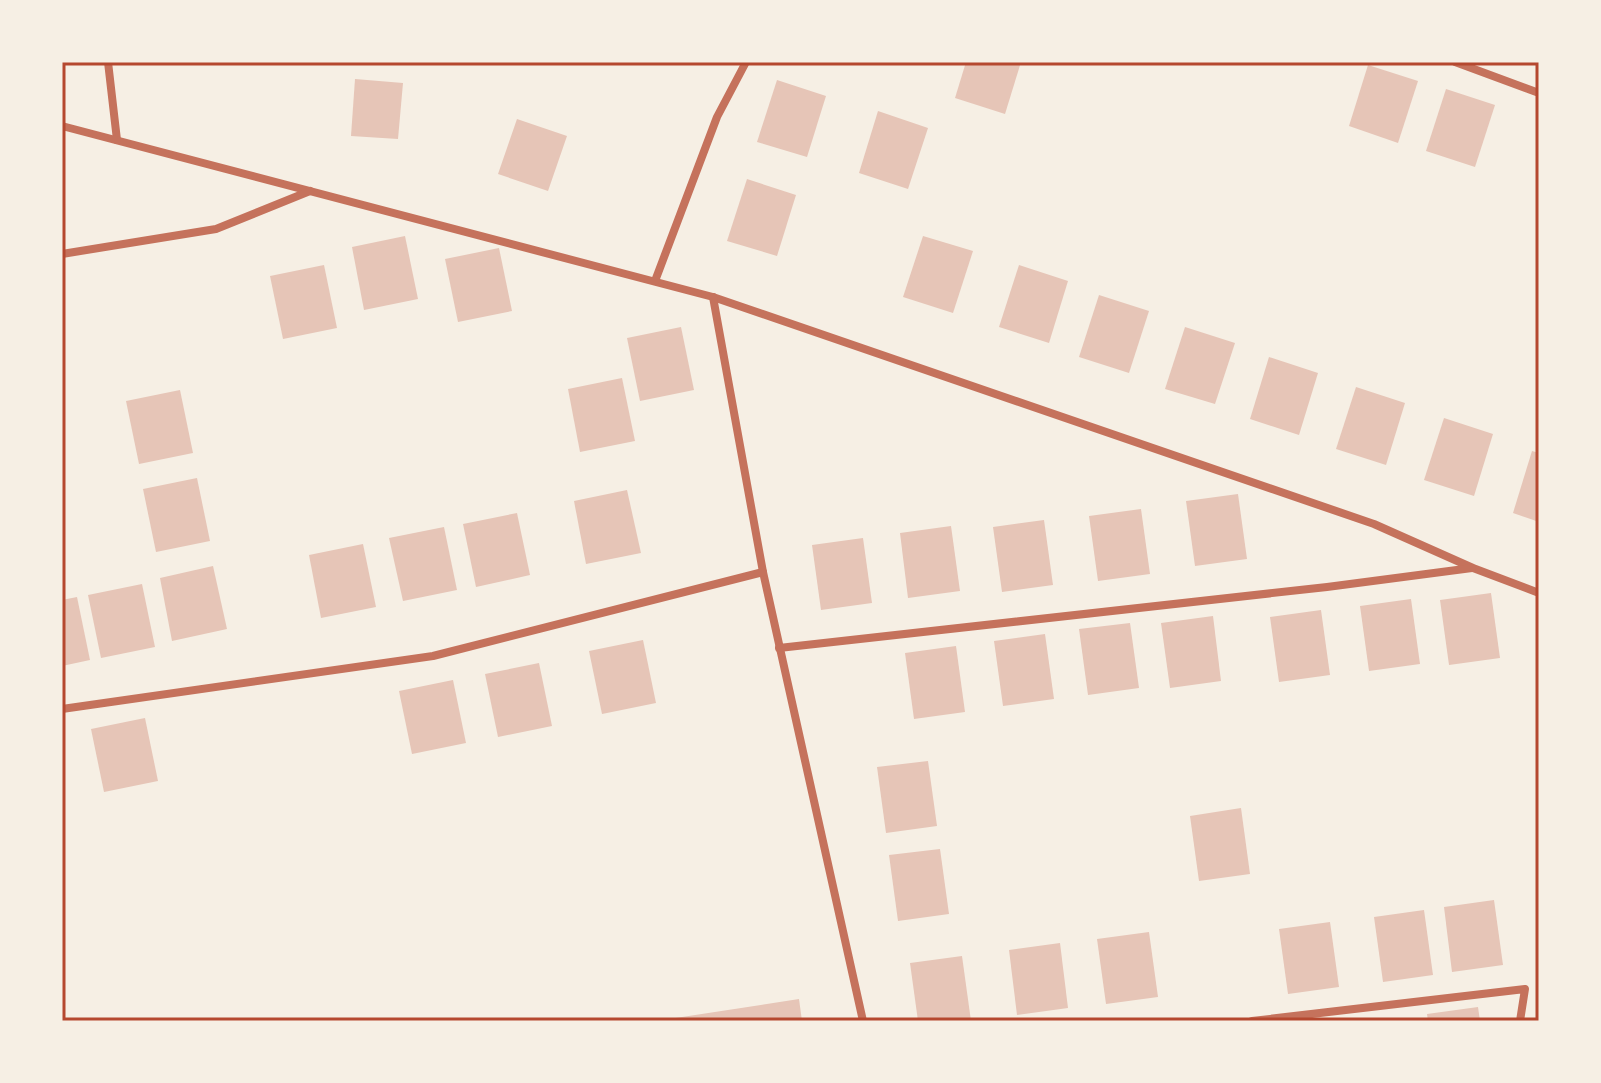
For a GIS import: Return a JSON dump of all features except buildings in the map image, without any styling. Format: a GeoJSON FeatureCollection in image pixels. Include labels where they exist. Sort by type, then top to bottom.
{"type":"FeatureCollection","features":[{"type":"Feature","properties":{"kind":"street"},"geometry":{"type":"LineString","coordinates":[[108,62],[117,140]]}},
{"type":"Feature","properties":{"kind":"street"},"geometry":{"type":"LineString","coordinates":[[655,281],[717,117],[746,62]]}},
{"type":"Feature","properties":{"kind":"street"},"geometry":{"type":"LineString","coordinates":[[1455,62],[1539,93]]}},
{"type":"Feature","properties":{"kind":"street"},"geometry":{"type":"LineString","coordinates":[[62,126],[713,297],[1374,524],[1539,593]]}},
{"type":"Feature","properties":{"kind":"street"},"geometry":{"type":"LineString","coordinates":[[62,254],[216,229],[311,191]]}},
{"type":"Feature","properties":{"kind":"street"},"geometry":{"type":"LineString","coordinates":[[713,297],[763,572],[863,1021]]}},
{"type":"Feature","properties":{"kind":"street"},"geometry":{"type":"LineString","coordinates":[[779,648],[1473,568]]}},
{"type":"Feature","properties":{"kind":"street"},"geometry":{"type":"LineString","coordinates":[[62,709],[433,656],[763,572]]}},
{"type":"Feature","properties":{"kind":"street"},"geometry":{"type":"LineString","coordinates":[[1252,1021],[1525,989],[1520,1021]]}}]}
